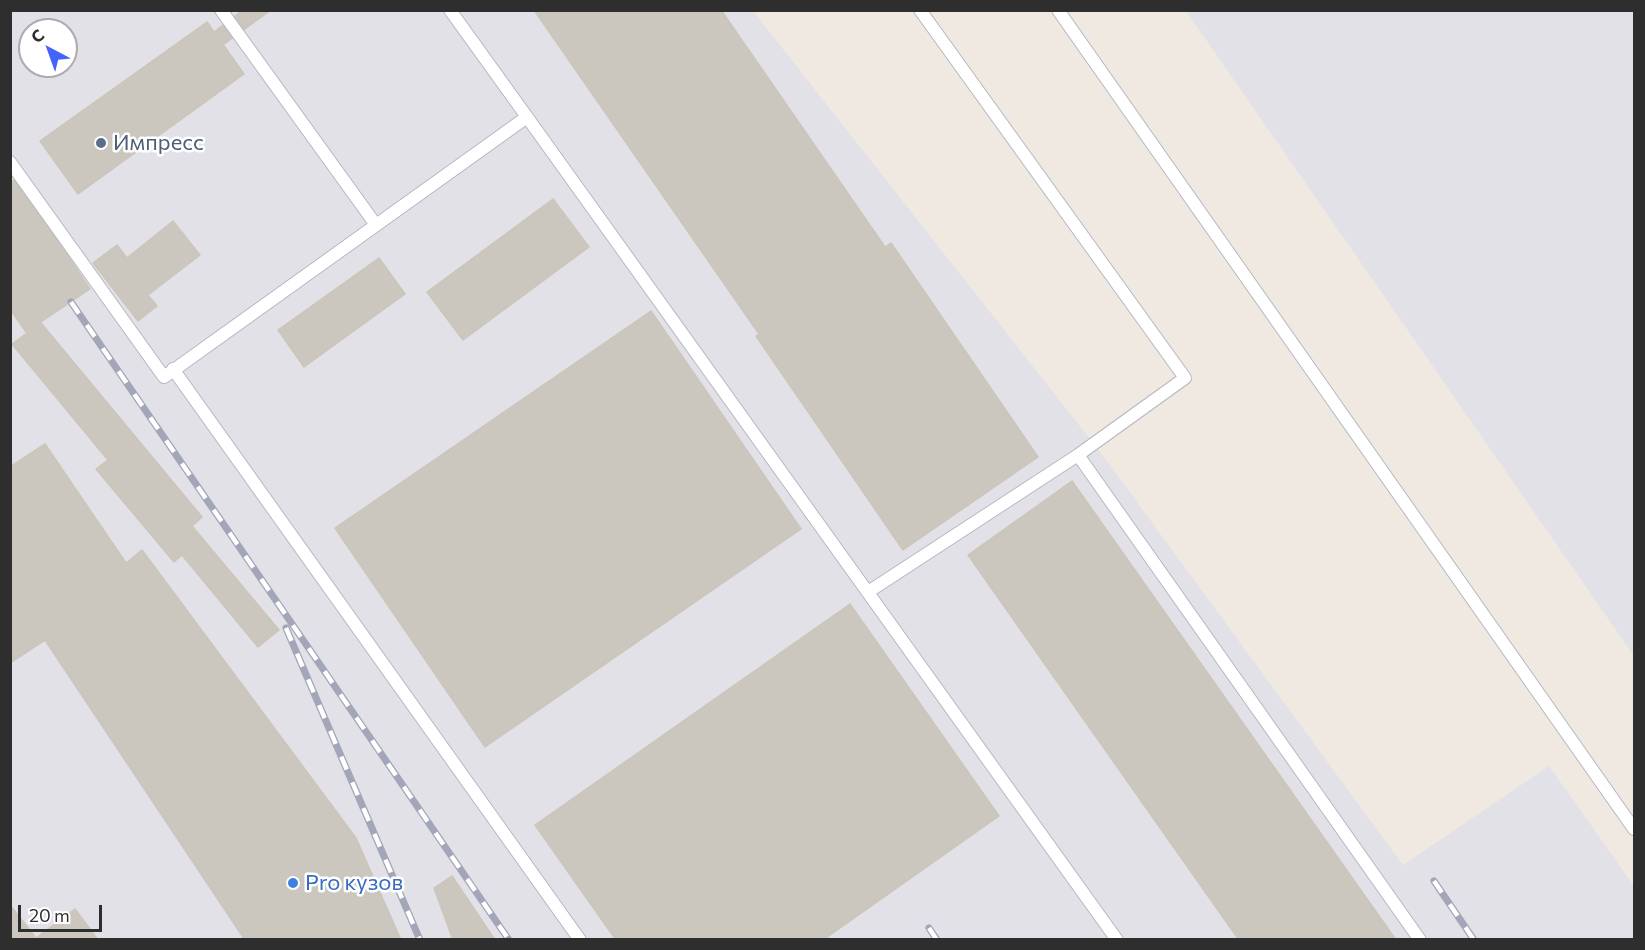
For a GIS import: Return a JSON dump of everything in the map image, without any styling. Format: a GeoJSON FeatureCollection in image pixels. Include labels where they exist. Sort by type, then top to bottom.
{"type":"FeatureCollection","features":[{"type":"Feature","properties":{"kind":"lane"},"geometry":{"type":"LineString","coordinates":[[221,10],[376,225]]}},
{"type":"Feature","properties":{"kind":"lane"},"geometry":{"type":"LineString","coordinates":[[450,10],[1117,939]]}},
{"type":"Feature","properties":{"kind":"lane"},"geometry":{"type":"LineString","coordinates":[[868,592],[1078,455],[1185,378],[920,10]]}},
{"type":"Feature","properties":{"kind":"lane"},"geometry":{"type":"LineString","coordinates":[[1058,10],[1635,829]]}},
{"type":"Feature","properties":{"kind":"lane"},"geometry":{"type":"LineString","coordinates":[[10,162],[164,377],[527,117]]}},
{"type":"Feature","properties":{"kind":"lane"},"geometry":{"type":"LineString","coordinates":[[173,369],[580,939]]}},
{"type":"Feature","properties":{"kind":"lane"},"geometry":{"type":"LineString","coordinates":[[1078,455],[1420,939]]}},
{"type":"Feature","properties":{"kind":"shaded area"},"geometry":{"type":"Polygon","coordinates":[[[10,11],[753,11],[1101,453],[1403,865],[1549,766],[1634,886],[1634,939],[11,939],[10,11]]]}},
{"type":"Feature","properties":{"kind":"shaded area"},"geometry":{"type":"Polygon","coordinates":[[[1186,11],[1634,11],[1634,656],[1186,11]]]}},
{"type":"Feature","properties":{"kind":"building"},"geometry":{"type":"Polygon","coordinates":[[[243,10],[271,10],[223,45],[214,32],[243,10]]]}},
{"type":"Feature","properties":{"kind":"building"},"geometry":{"type":"Polygon","coordinates":[[[534,10],[721,10],[885,247],[759,334],[534,10]]]}},
{"type":"Feature","properties":{"kind":"building"},"geometry":{"type":"Polygon","coordinates":[[[207,22],[244,74],[78,194],[40,141],[207,22]]]}},
{"type":"Feature","properties":{"kind":"building"},"geometry":{"type":"Polygon","coordinates":[[[16,179],[90,289],[26,332],[10,309],[10,183],[16,179]]]}},
{"type":"Feature","properties":{"kind":"building"},"geometry":{"type":"Polygon","coordinates":[[[553,199],[589,247],[463,340],[427,292],[553,199]]]}},
{"type":"Feature","properties":{"kind":"building"},"geometry":{"type":"Polygon","coordinates":[[[173,221],[200,255],[148,295],[157,306],[138,321],[93,263],[117,245],[127,258],[173,221]]]}},
{"type":"Feature","properties":{"kind":"building"},"geometry":{"type":"Polygon","coordinates":[[[891,243],[1038,457],[903,550],[756,336],[891,243]]]}},
{"type":"Feature","properties":{"kind":"building"},"geometry":{"type":"Polygon","coordinates":[[[379,258],[405,294],[304,367],[278,330],[379,258]]]}},
{"type":"Feature","properties":{"kind":"building"},"geometry":{"type":"Polygon","coordinates":[[[651,311],[801,529],[485,747],[335,528],[651,311]]]}},
{"type":"Feature","properties":{"kind":"building"},"geometry":{"type":"Polygon","coordinates":[[[41,323],[202,517],[192,526],[279,630],[258,647],[182,555],[174,562],[96,469],[108,460],[12,344],[41,323]]]}},
{"type":"Feature","properties":{"kind":"building"},"geometry":{"type":"Polygon","coordinates":[[[45,444],[126,563],[142,550],[356,838],[401,940],[245,940],[45,640],[10,663],[10,467],[45,444]]]}},
{"type":"Feature","properties":{"kind":"building"},"geometry":{"type":"Polygon","coordinates":[[[1072,481],[1396,940],[1239,940],[968,555],[1072,481]]]}},
{"type":"Feature","properties":{"kind":"building"},"geometry":{"type":"Polygon","coordinates":[[[850,604],[999,816],[823,940],[616,940],[535,825],[850,604]]]}},
{"type":"Feature","properties":{"kind":"building"},"geometry":{"type":"Polygon","coordinates":[[[452,876],[495,940],[453,940],[434,888],[452,876]]]}},
{"type":"Feature","properties":{"kind":"building"},"geometry":{"type":"Polygon","coordinates":[[[10,905],[36,938],[75,909],[98,940],[10,940],[10,905]]]}},
{"type":"Feature","properties":{"kind":"railway"},"geometry":{"type":"LineString","coordinates":[[71,302],[509,940]]}},
{"type":"Feature","properties":{"kind":"railway"},"geometry":{"type":"LineString","coordinates":[[286,628],[420,940]]}},
{"type":"Feature","properties":{"kind":"railway"},"geometry":{"type":"LineString","coordinates":[[1434,881],[1474,940]]}},
{"type":"Feature","properties":{"kind":"railway"},"geometry":{"type":"LineString","coordinates":[[929,928],[937,940]]}},
{"type":"Feature","properties":{"kind":"place","name":"Импресс"},"geometry":{"type":"Point","coordinates":[101,143]}},
{"type":"Feature","properties":{"kind":"place","name":"Pro кузов"},"geometry":{"type":"Point","coordinates":[293,883]}}]}
